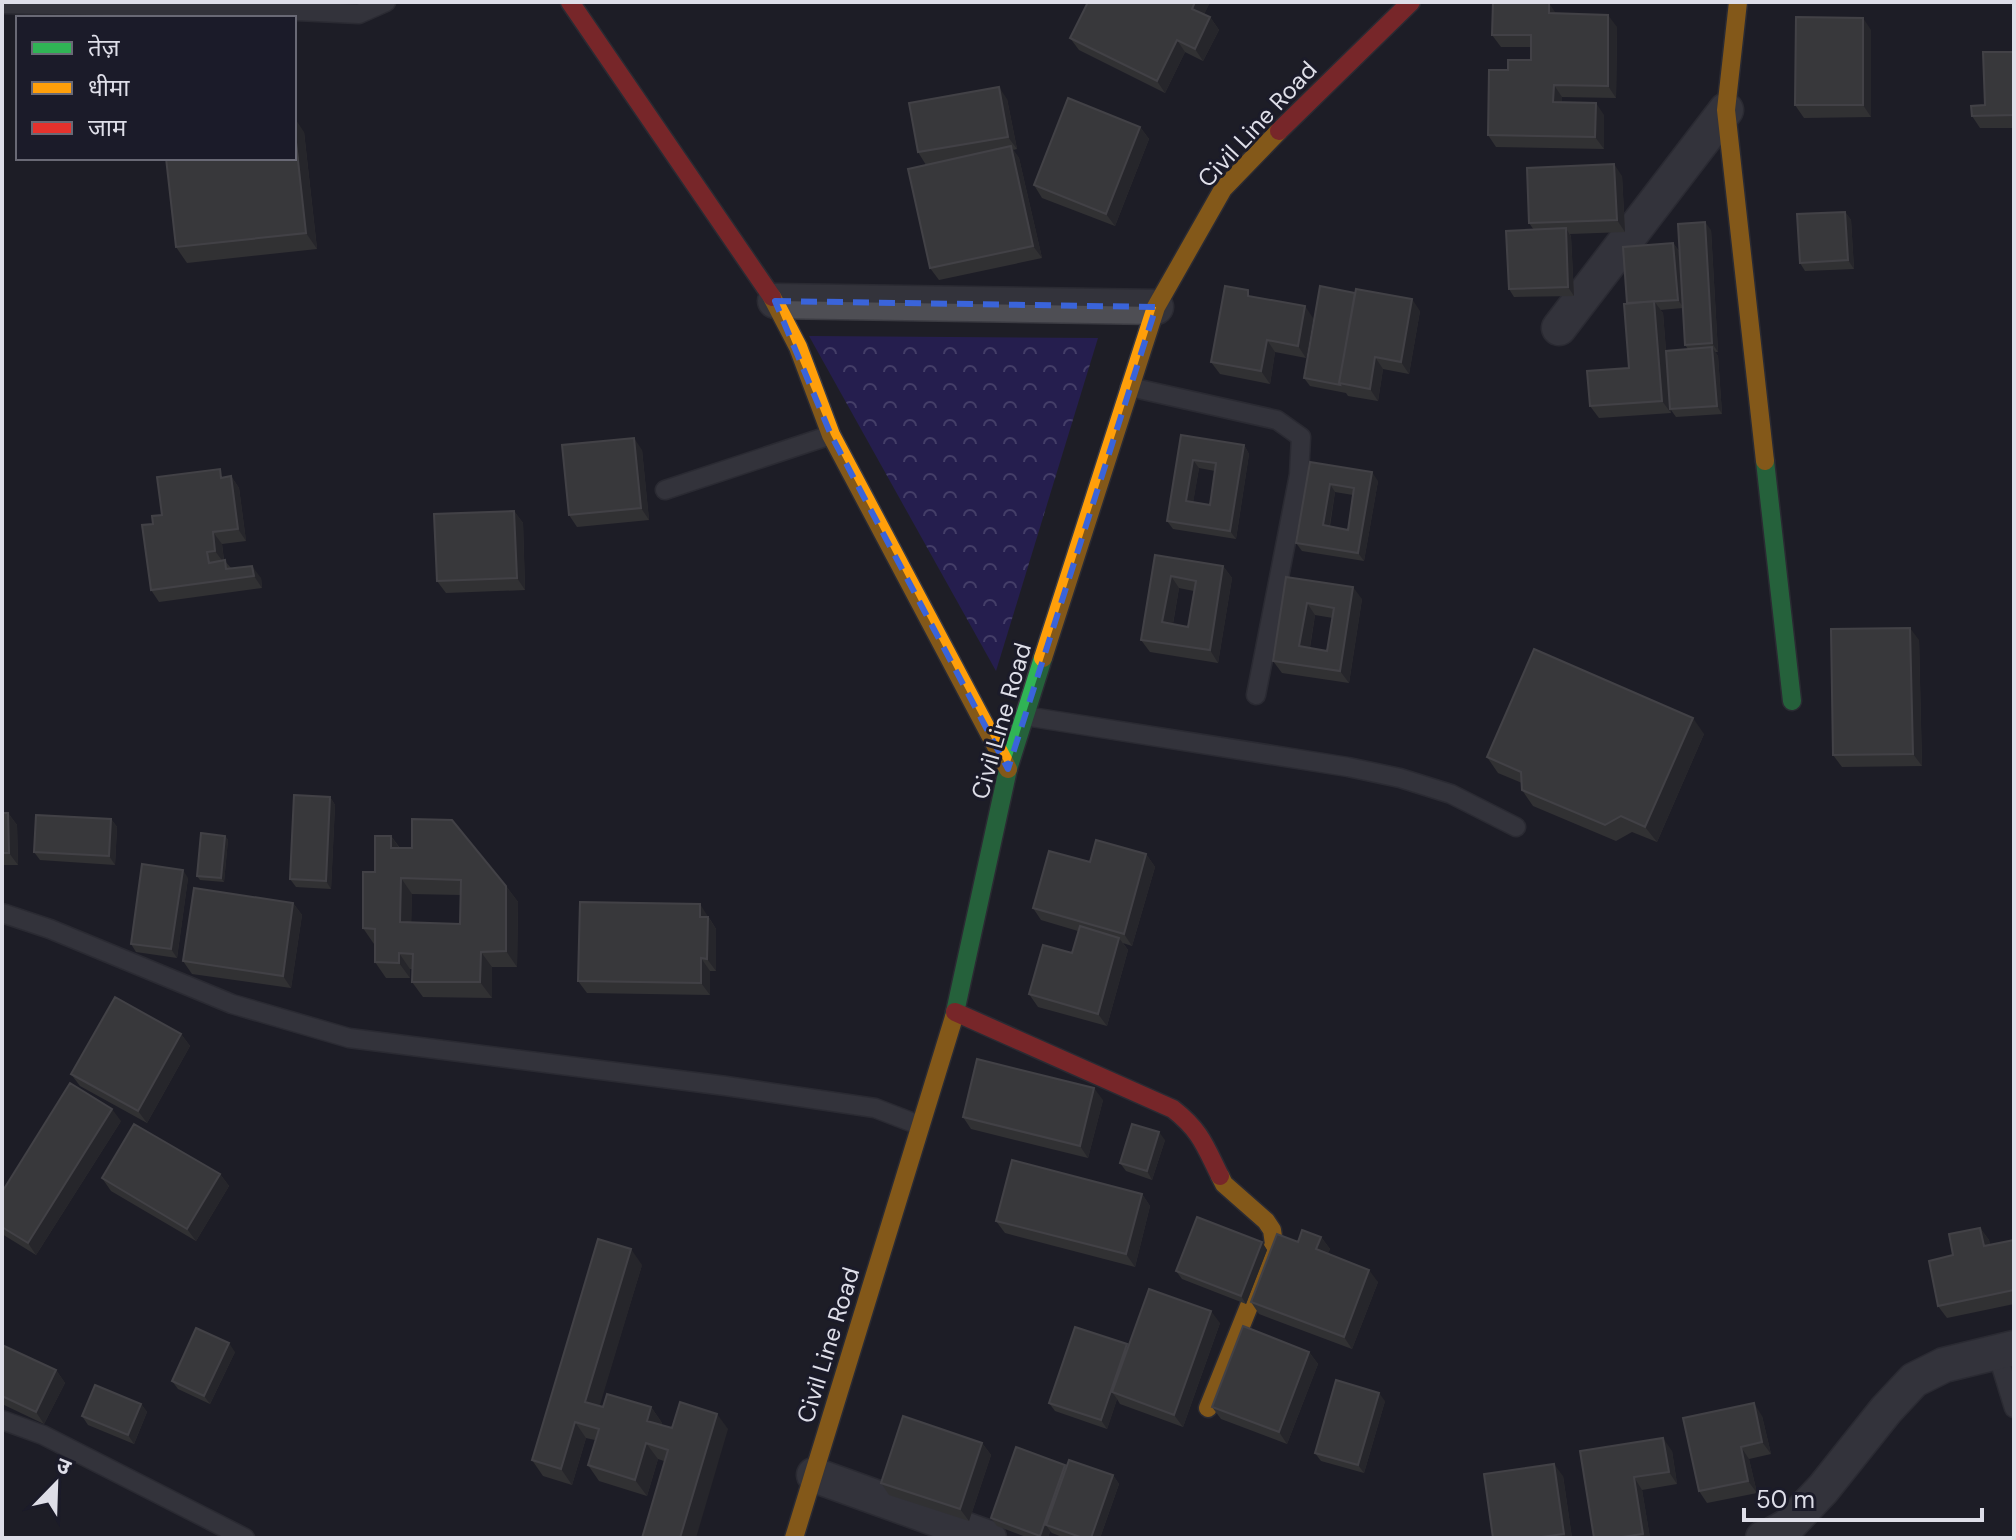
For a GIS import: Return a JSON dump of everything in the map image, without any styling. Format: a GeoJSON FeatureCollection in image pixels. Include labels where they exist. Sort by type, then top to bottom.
{"type":"FeatureCollection","features":[{"type":"Feature","properties":{"kind":"street"},"geometry":{"type":"LineString","coordinates":[[570,2],[775,301],[798,347],[831,435],[1008,769]]}},
{"type":"Feature","properties":{"kind":"street","name":"Civil Line Road"},"geometry":{"type":"LineString","coordinates":[[794,1538],[955,1012],[1008,769],[1156,307],[1223,189],[1309,100],[1411,2]]}},
{"type":"Feature","properties":{"kind":"street"},"geometry":{"type":"LineString","coordinates":[[1738,2],[1726,110],[1792,701]]}},
{"type":"Feature","properties":{"kind":"street"},"geometry":{"type":"LineString","coordinates":[[1559,328],[1726,110]]}},
{"type":"Feature","properties":{"kind":"street"},"geometry":{"type":"LineString","coordinates":[[775,301],[1156,307]]}},
{"type":"Feature","properties":{"kind":"street"},"geometry":{"type":"LineString","coordinates":[[955,1012],[1173,1109],[1191,1123],[1200,1135],[1224,1184],[1272,1230],[1274,1244],[1208,1408]]}},
{"type":"Feature","properties":{"kind":"street"},"geometry":{"type":"LineString","coordinates":[[1763,1538],[1788,1526],[1914,1380],[1944,1365],[2005,1351]]}},
{"type":"Feature","properties":{"kind":"street"},"geometry":{"type":"LineString","coordinates":[[814,1475],[989,1538]]}},
{"type":"Feature","properties":{"kind":"lane"},"geometry":{"type":"LineString","coordinates":[[2,4],[359,14],[386,2]]}},
{"type":"Feature","properties":{"kind":"lane"},"geometry":{"type":"LineString","coordinates":[[1130,387],[1277,420],[1301,437],[1299,475],[1256,695]]}},
{"type":"Feature","properties":{"kind":"lane"},"geometry":{"type":"LineString","coordinates":[[665,490],[831,435]]}},
{"type":"Feature","properties":{"kind":"lane"},"geometry":{"type":"LineString","coordinates":[[1025,716],[1400,778],[1451,794],[1516,827]]}},
{"type":"Feature","properties":{"kind":"lane"},"geometry":{"type":"LineString","coordinates":[[2,913],[50,929],[232,1004],[349,1038],[875,1108],[919,1125]]}},
{"type":"Feature","properties":{"kind":"lane"},"geometry":{"type":"LineString","coordinates":[[2005,1351],[2014,1408]]}},
{"type":"Feature","properties":{"kind":"lane"},"geometry":{"type":"LineString","coordinates":[[2,1420],[43,1435],[245,1538]]}},
{"type":"Feature","properties":{"kind":"highlighted area"},"geometry":{"type":"Polygon","coordinates":[[[775,301],[1156,307],[1008,769],[831,435],[775,301]]]}},
{"type":"Feature","properties":{"kind":"green space"},"geometry":{"type":"Polygon","coordinates":[[[809,336],[1098,338],[996,671],[809,336]]]}},
{"type":"Feature","properties":{"kind":"building"},"geometry":{"type":"Polygon","coordinates":[[[1088,2],[1195,2],[1192,9],[1210,17],[1195,49],[1177,40],[1157,81],[1070,38],[1088,2]]]}},
{"type":"Feature","properties":{"kind":"building"},"geometry":{"type":"Polygon","coordinates":[[[1493,2],[1549,3],[1549,13],[1608,15],[1608,86],[1554,85],[1553,102],[1596,103],[1595,137],[1488,135],[1489,70],[1508,70],[1508,60],[1531,60],[1531,35],[1492,35],[1493,2]]]}},
{"type":"Feature","properties":{"kind":"building"},"geometry":{"type":"Polygon","coordinates":[[[1796,17],[1863,18],[1863,105],[1795,105],[1796,17]]]}},
{"type":"Feature","properties":{"kind":"building"},"geometry":{"type":"Polygon","coordinates":[[[1983,52],[2014,52],[2014,115],[1972,116],[1971,106],[1985,105],[1983,52]]]}},
{"type":"Feature","properties":{"kind":"building"},"geometry":{"type":"Polygon","coordinates":[[[999,87],[1008,137],[918,152],[909,103],[999,87]]]}},
{"type":"Feature","properties":{"kind":"building"},"geometry":{"type":"Polygon","coordinates":[[[1068,98],[1140,127],[1106,214],[1034,185],[1068,98]]]}},
{"type":"Feature","properties":{"kind":"building"},"geometry":{"type":"Polygon","coordinates":[[[296,142],[306,233],[176,247],[166,160],[296,160],[296,142]]]}},
{"type":"Feature","properties":{"kind":"building"},"geometry":{"type":"Polygon","coordinates":[[[1011,146],[1033,246],[930,268],[908,169],[1011,146]]]}},
{"type":"Feature","properties":{"kind":"building"},"geometry":{"type":"Polygon","coordinates":[[[1614,164],[1617,220],[1529,223],[1527,168],[1614,164]]]}},
{"type":"Feature","properties":{"kind":"building"},"geometry":{"type":"Polygon","coordinates":[[[1845,212],[1848,260],[1800,263],[1797,214],[1845,212]]]}},
{"type":"Feature","properties":{"kind":"building"},"geometry":{"type":"Polygon","coordinates":[[[1705,222],[1712,343],[1685,345],[1678,224],[1705,222]]]}},
{"type":"Feature","properties":{"kind":"building"},"geometry":{"type":"Polygon","coordinates":[[[1566,228],[1568,287],[1509,289],[1506,231],[1566,228]]]}},
{"type":"Feature","properties":{"kind":"building"},"geometry":{"type":"Polygon","coordinates":[[[1673,243],[1678,300],[1627,303],[1623,247],[1673,243]]]}},
{"type":"Feature","properties":{"kind":"building"},"geometry":{"type":"Polygon","coordinates":[[[1225,286],[1248,290],[1248,296],[1305,306],[1298,346],[1267,340],[1261,371],[1211,362],[1225,286]]]}},
{"type":"Feature","properties":{"kind":"building"},"geometry":{"type":"Polygon","coordinates":[[[1320,286],[1355,293],[1340,385],[1304,378],[1320,286]]]}},
{"type":"Feature","properties":{"kind":"building"},"geometry":{"type":"Polygon","coordinates":[[[1356,289],[1412,299],[1401,362],[1375,357],[1370,389],[1339,383],[1356,289]]]}},
{"type":"Feature","properties":{"kind":"building"},"geometry":{"type":"Polygon","coordinates":[[[1654,301],[1662,401],[1590,406],[1587,371],[1629,368],[1624,304],[1654,301]]]}},
{"type":"Feature","properties":{"kind":"building"},"geometry":{"type":"Polygon","coordinates":[[[1712,347],[1717,406],[1670,409],[1666,351],[1712,347]]]}},
{"type":"Feature","properties":{"kind":"building"},"geometry":{"type":"Polygon","coordinates":[[[1181,435],[1244,445],[1230,531],[1167,521],[1181,435]],[[1193,460],[1186,501],[1210,505],[1216,463],[1193,460]]]}},
{"type":"Feature","properties":{"kind":"building"},"geometry":{"type":"Polygon","coordinates":[[[634,438],[641,508],[569,515],[562,445],[634,438]]]}},
{"type":"Feature","properties":{"kind":"building"},"geometry":{"type":"Polygon","coordinates":[[[1310,462],[1372,472],[1358,553],[1296,543],[1310,462]],[[1330,484],[1323,525],[1348,530],[1354,488],[1330,484]]]}},
{"type":"Feature","properties":{"kind":"building"},"geometry":{"type":"Polygon","coordinates":[[[220,469],[221,478],[231,476],[238,529],[213,532],[215,551],[207,552],[209,563],[225,560],[226,569],[252,566],[254,576],[151,590],[142,525],[153,524],[152,516],[162,515],[157,477],[220,469]]]}},
{"type":"Feature","properties":{"kind":"building"},"geometry":{"type":"Polygon","coordinates":[[[514,511],[517,578],[437,581],[434,514],[514,511]]]}},
{"type":"Feature","properties":{"kind":"building"},"geometry":{"type":"Polygon","coordinates":[[[1155,555],[1223,566],[1210,650],[1141,640],[1155,555]],[[1171,576],[1162,622],[1188,627],[1196,581],[1171,576]]]}},
{"type":"Feature","properties":{"kind":"building"},"geometry":{"type":"Polygon","coordinates":[[[1286,577],[1353,587],[1340,671],[1273,661],[1286,577]],[[1307,603],[1299,646],[1327,651],[1334,608],[1307,603]]]}},
{"type":"Feature","properties":{"kind":"building"},"geometry":{"type":"Polygon","coordinates":[[[1910,628],[1913,754],[1833,755],[1831,629],[1910,628]]]}},
{"type":"Feature","properties":{"kind":"building"},"geometry":{"type":"Polygon","coordinates":[[[1534,649],[1693,718],[1645,827],[1621,816],[1605,825],[1522,790],[1521,772],[1487,757],[1534,649]]]}},
{"type":"Feature","properties":{"kind":"building"},"geometry":{"type":"Polygon","coordinates":[[[294,795],[330,797],[326,881],[290,879],[294,795]]]}},
{"type":"Feature","properties":{"kind":"building"},"geometry":{"type":"Polygon","coordinates":[[[2,813],[8,813],[9,853],[2,853],[2,813]]]}},
{"type":"Feature","properties":{"kind":"building"},"geometry":{"type":"Polygon","coordinates":[[[36,815],[111,819],[109,856],[34,852],[36,815]]]}},
{"type":"Feature","properties":{"kind":"building"},"geometry":{"type":"Polygon","coordinates":[[[412,819],[452,820],[506,886],[506,951],[481,952],[480,982],[412,982],[413,954],[399,953],[399,963],[375,962],[375,929],[363,928],[363,872],[375,872],[375,836],[391,836],[391,848],[412,848],[412,819]],[[401,878],[400,922],[460,924],[461,880],[401,878]]]}},
{"type":"Feature","properties":{"kind":"building"},"geometry":{"type":"Polygon","coordinates":[[[201,833],[225,836],[221,878],[197,876],[201,833]]]}},
{"type":"Feature","properties":{"kind":"building"},"geometry":{"type":"Polygon","coordinates":[[[1096,840],[1146,854],[1124,934],[1033,908],[1049,851],[1090,862],[1096,840]]]}},
{"type":"Feature","properties":{"kind":"building"},"geometry":{"type":"Polygon","coordinates":[[[142,864],[183,870],[171,949],[131,944],[142,864]]]}},
{"type":"Feature","properties":{"kind":"building"},"geometry":{"type":"Polygon","coordinates":[[[194,888],[293,903],[283,976],[183,961],[194,888]]]}},
{"type":"Feature","properties":{"kind":"building"},"geometry":{"type":"Polygon","coordinates":[[[580,902],[700,904],[700,917],[708,917],[707,959],[701,958],[701,983],[578,981],[580,902]]]}},
{"type":"Feature","properties":{"kind":"building"},"geometry":{"type":"Polygon","coordinates":[[[1080,926],[1119,938],[1098,1014],[1029,994],[1043,945],[1072,953],[1080,926]]]}},
{"type":"Feature","properties":{"kind":"building"},"geometry":{"type":"Polygon","coordinates":[[[115,997],[181,1034],[138,1111],[71,1074],[115,997]]]}},
{"type":"Feature","properties":{"kind":"building"},"geometry":{"type":"Polygon","coordinates":[[[977,1059],[1094,1088],[1080,1146],[963,1117],[977,1059]]]}},
{"type":"Feature","properties":{"kind":"building"},"geometry":{"type":"Polygon","coordinates":[[[70,1083],[112,1109],[28,1243],[2,1227],[2,1192],[70,1083]]]}},
{"type":"Feature","properties":{"kind":"building"},"geometry":{"type":"Polygon","coordinates":[[[134,1124],[220,1174],[187,1229],[102,1178],[134,1124]]]}},
{"type":"Feature","properties":{"kind":"building"},"geometry":{"type":"Polygon","coordinates":[[[1132,1124],[1159,1132],[1147,1171],[1120,1163],[1132,1124]]]}},
{"type":"Feature","properties":{"kind":"building"},"geometry":{"type":"Polygon","coordinates":[[[1012,1160],[1142,1194],[1126,1254],[996,1221],[1012,1160]]]}},
{"type":"Feature","properties":{"kind":"building"},"geometry":{"type":"Polygon","coordinates":[[[1197,1217],[1262,1242],[1241,1296],[1176,1271],[1197,1217]]]}},
{"type":"Feature","properties":{"kind":"building"},"geometry":{"type":"Polygon","coordinates":[[[1980,1228],[1984,1246],[2014,1240],[2014,1290],[1938,1306],[1929,1261],[1953,1255],[1949,1234],[1980,1228]]]}},
{"type":"Feature","properties":{"kind":"building"},"geometry":{"type":"Polygon","coordinates":[[[1302,1230],[1321,1237],[1316,1249],[1369,1270],[1344,1337],[1251,1302],[1277,1234],[1298,1242],[1302,1230]]]}},
{"type":"Feature","properties":{"kind":"building"},"geometry":{"type":"Polygon","coordinates":[[[598,1239],[631,1249],[585,1402],[603,1407],[607,1394],[651,1407],[647,1421],[672,1428],[680,1402],[717,1414],[680,1538],[642,1538],[668,1450],[646,1443],[635,1480],[588,1465],[599,1429],[575,1422],[561,1469],[532,1460],[598,1239]]]}},
{"type":"Feature","properties":{"kind":"building"},"geometry":{"type":"Polygon","coordinates":[[[1149,1289],[1211,1311],[1174,1415],[1112,1392],[1149,1289]]]}},
{"type":"Feature","properties":{"kind":"building"},"geometry":{"type":"Polygon","coordinates":[[[1243,1326],[1309,1352],[1279,1432],[1212,1407],[1243,1326]]]}},
{"type":"Feature","properties":{"kind":"building"},"geometry":{"type":"Polygon","coordinates":[[[1075,1327],[1127,1344],[1101,1420],[1049,1403],[1075,1327]]]}},
{"type":"Feature","properties":{"kind":"building"},"geometry":{"type":"Polygon","coordinates":[[[196,1328],[229,1343],[204,1396],[172,1381],[196,1328]]]}},
{"type":"Feature","properties":{"kind":"building"},"geometry":{"type":"Polygon","coordinates":[[[2,1345],[56,1370],[36,1412],[2,1396],[2,1345]]]}},
{"type":"Feature","properties":{"kind":"building"},"geometry":{"type":"Polygon","coordinates":[[[1336,1380],[1379,1393],[1358,1465],[1315,1453],[1336,1380]]]}},
{"type":"Feature","properties":{"kind":"building"},"geometry":{"type":"Polygon","coordinates":[[[95,1385],[141,1404],[128,1435],[82,1416],[95,1385]]]}},
{"type":"Feature","properties":{"kind":"building"},"geometry":{"type":"Polygon","coordinates":[[[1754,1403],[1762,1442],[1741,1447],[1748,1481],[1699,1491],[1683,1418],[1754,1403]]]}},
{"type":"Feature","properties":{"kind":"building"},"geometry":{"type":"Polygon","coordinates":[[[903,1416],[982,1443],[960,1509],[881,1483],[903,1416]]]}},
{"type":"Feature","properties":{"kind":"building"},"geometry":{"type":"Polygon","coordinates":[[[1663,1438],[1669,1472],[1634,1477],[1643,1534],[1594,1538],[1580,1451],[1663,1438]]]}},
{"type":"Feature","properties":{"kind":"building"},"geometry":{"type":"Polygon","coordinates":[[[1016,1447],[1065,1465],[1040,1536],[991,1518],[1016,1447]]]}},
{"type":"Feature","properties":{"kind":"building"},"geometry":{"type":"Polygon","coordinates":[[[1069,1460],[1113,1475],[1091,1538],[1046,1525],[1069,1460]]]}},
{"type":"Feature","properties":{"kind":"building"},"geometry":{"type":"Polygon","coordinates":[[[1554,1464],[1564,1534],[1493,1538],[1484,1474],[1554,1464]]]}},
{"type":"Feature","properties":{"kind":"traffic: fast"},"geometry":{"type":"LineString","coordinates":[[1765,461],[1792,701]]}},
{"type":"Feature","properties":{"kind":"traffic: fast"},"geometry":{"type":"LineString","coordinates":[[954,1017],[1008,769],[1043,658]]}},
{"type":"Feature","properties":{"kind":"traffic: slow"},"geometry":{"type":"LineString","coordinates":[[1738,2],[1726,110],[1765,461]]}},
{"type":"Feature","properties":{"kind":"traffic: slow"},"geometry":{"type":"LineString","coordinates":[[1043,658],[1156,307],[1223,189],[1279,131]]}},
{"type":"Feature","properties":{"kind":"traffic: slow"},"geometry":{"type":"LineString","coordinates":[[772,297],[798,347],[831,435],[1008,769]]}},
{"type":"Feature","properties":{"kind":"traffic: slow"},"geometry":{"type":"LineString","coordinates":[[794,1538],[954,1017]]}},
{"type":"Feature","properties":{"kind":"traffic: slow"},"geometry":{"type":"LineString","coordinates":[[1208,1408],[1274,1244],[1272,1230],[1266,1221],[1224,1184],[1220,1176]]}},
{"type":"Feature","properties":{"kind":"traffic: jam"},"geometry":{"type":"LineString","coordinates":[[570,2],[772,297]]}},
{"type":"Feature","properties":{"kind":"traffic: jam"},"geometry":{"type":"LineString","coordinates":[[1279,131],[1411,2]]}},
{"type":"Feature","properties":{"kind":"traffic: jam"},"geometry":{"type":"LineString","coordinates":[[955,1012],[1173,1109],[1196,1132],[1220,1176]]}}]}
